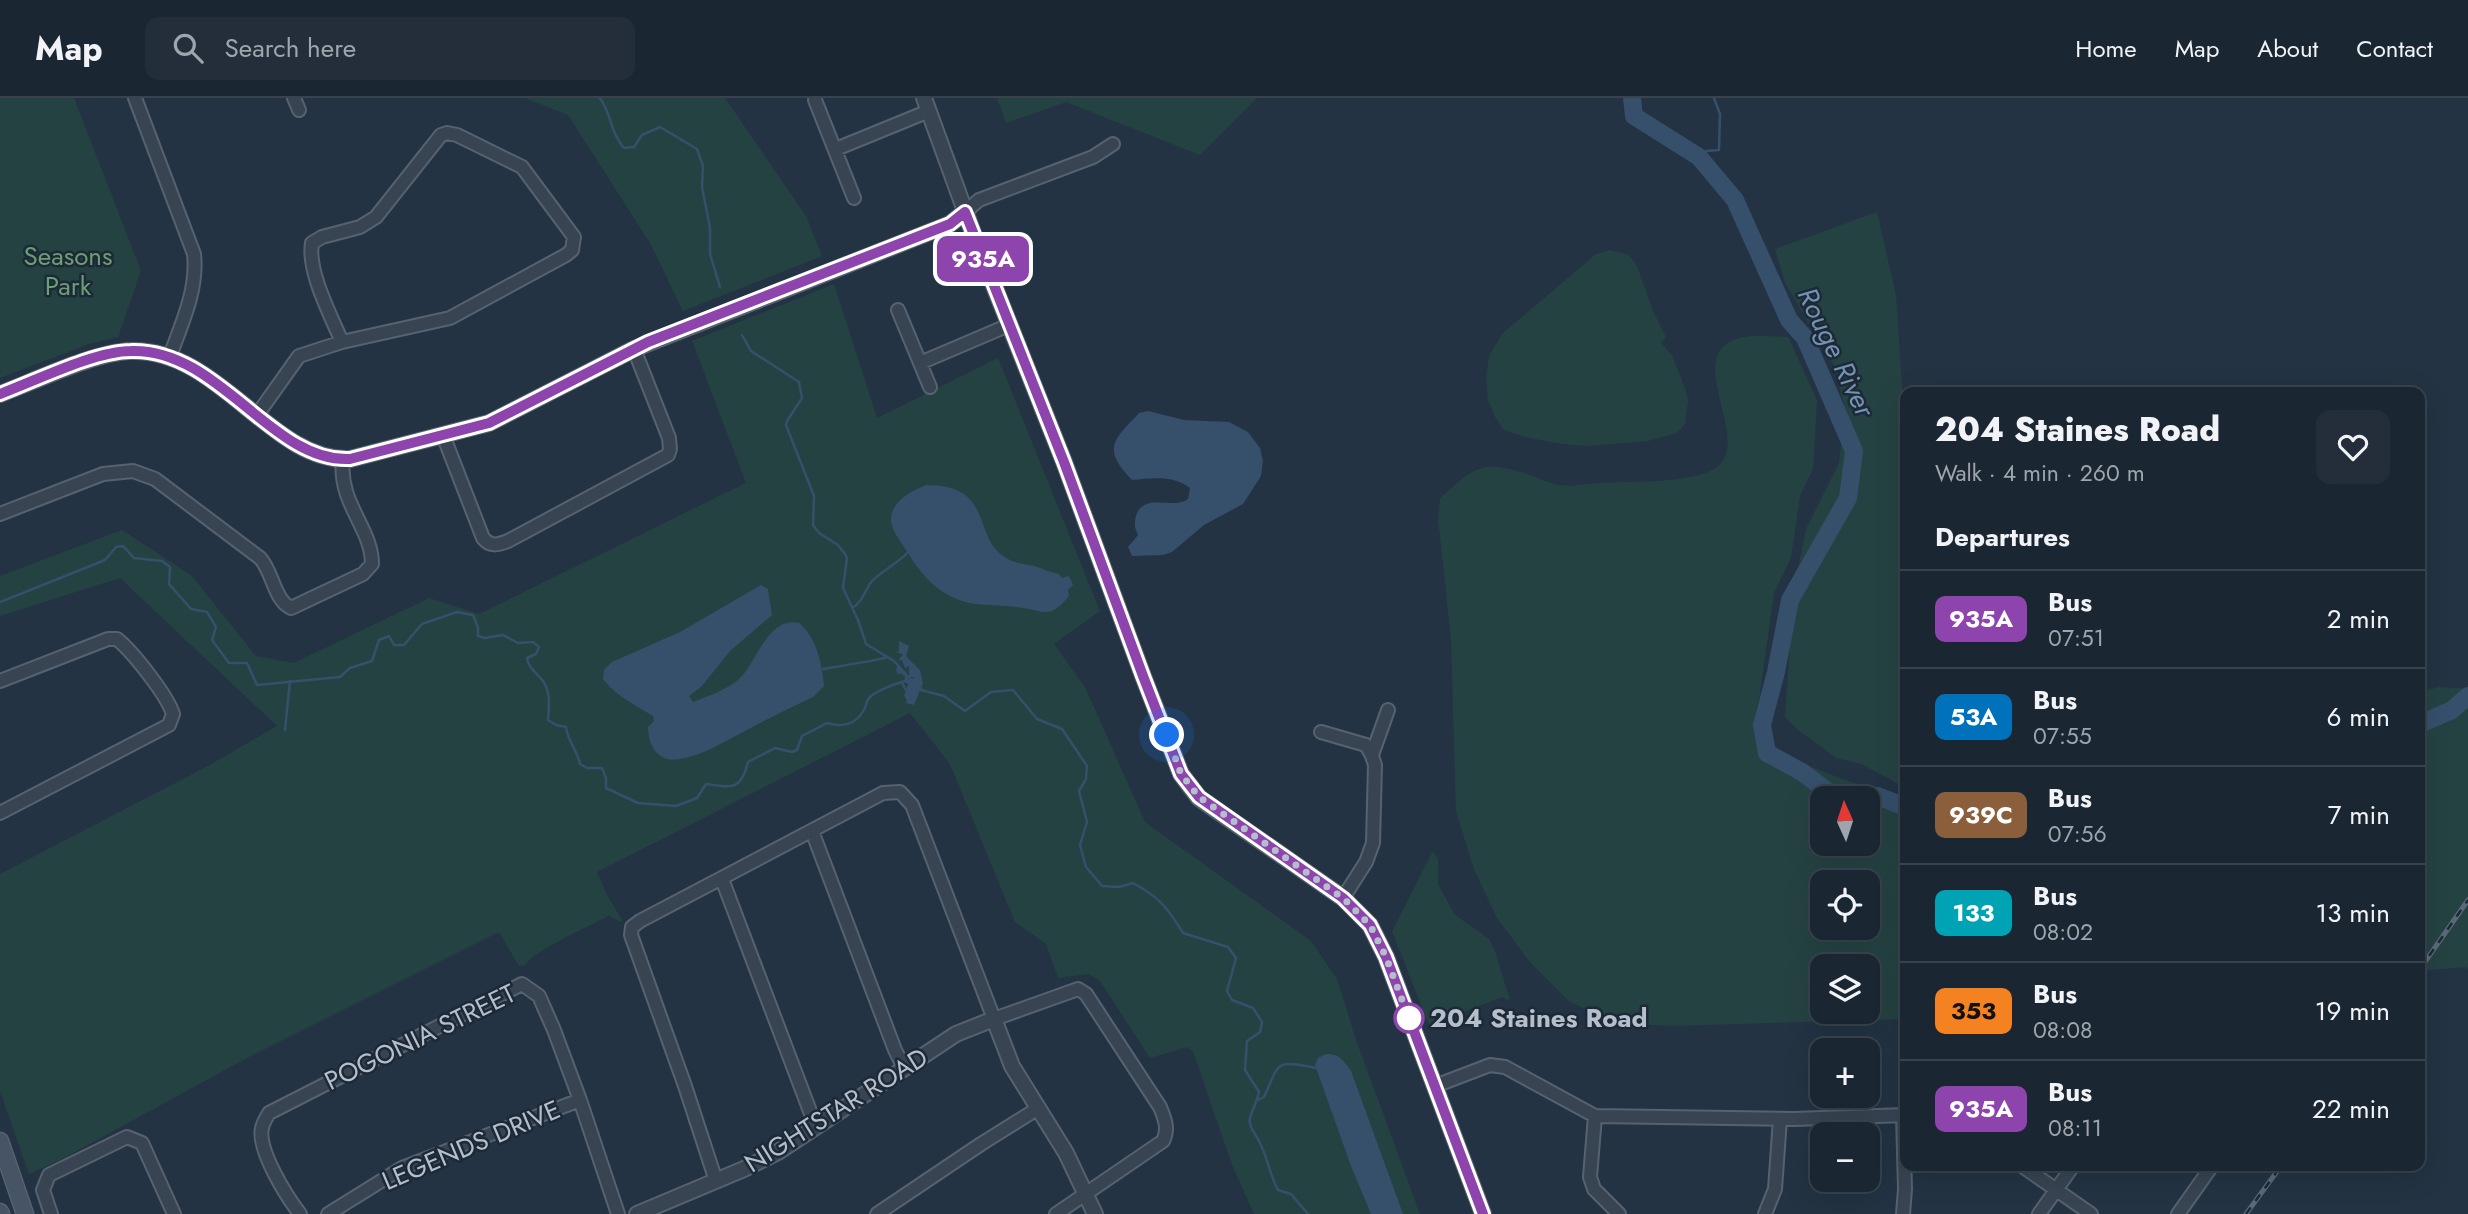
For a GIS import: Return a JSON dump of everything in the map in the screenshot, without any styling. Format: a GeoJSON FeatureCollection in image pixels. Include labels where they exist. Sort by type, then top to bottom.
{"type":"FeatureCollection","features":[{"type":"Feature","properties":{"kind":"main road"},"geometry":{"type":"LineString","coordinates":[[0,1141],[25,1214]]}},
{"type":"Feature","properties":{"kind":"street"},"geometry":{"type":"LineString","coordinates":[[135,98],[194,254],[195,276],[192,290],[170,356]]}},
{"type":"Feature","properties":{"kind":"street"},"geometry":{"type":"LineString","coordinates":[[815,100],[853,198]]}},
{"type":"Feature","properties":{"kind":"street"},"geometry":{"type":"LineString","coordinates":[[836,149],[926,105],[1181,774],[1199,797],[1343,898],[1370,925],[1386,957],[1483,1214]]}},
{"type":"Feature","properties":{"kind":"street"},"geometry":{"type":"LineString","coordinates":[[257,415],[299,356],[342,342],[450,318],[566,255],[572,250],[574,237],[522,167],[457,135],[441,135],[376,217],[360,226],[322,237],[312,243],[312,263],[342,342]]}},
{"type":"Feature","properties":{"kind":"street"},"geometry":{"type":"LineString","coordinates":[[0,394],[107,354],[131,351],[170,356],[196,369],[302,447],[343,460],[489,423],[634,349],[950,224],[979,201],[1093,157],[1113,144]]}},
{"type":"Feature","properties":{"kind":"street"},"geometry":{"type":"LineString","coordinates":[[898,310],[930,387]]}},
{"type":"Feature","properties":{"kind":"street"},"geometry":{"type":"LineString","coordinates":[[920,363],[1009,325]]}},
{"type":"Feature","properties":{"kind":"street"},"geometry":{"type":"LineString","coordinates":[[443,435],[482,538],[489,544],[496,545],[508,541],[668,455],[669,438],[634,349]]}},
{"type":"Feature","properties":{"kind":"street"},"geometry":{"type":"LineString","coordinates":[[0,514],[112,472],[143,473],[166,487],[260,558],[270,572],[282,601],[291,608],[363,574],[372,564],[372,556],[344,487],[343,460]]}},
{"type":"Feature","properties":{"kind":"street"},"geometry":{"type":"LineString","coordinates":[[0,681],[108,639],[117,639],[132,654],[173,713],[169,725],[0,813]]}},
{"type":"Feature","properties":{"kind":"street"},"geometry":{"type":"LineString","coordinates":[[1372,755],[1388,710]]}},
{"type":"Feature","properties":{"kind":"street"},"geometry":{"type":"LineString","coordinates":[[1321,732],[1366,745],[1375,765],[1373,843],[1366,862],[1343,898]]}},
{"type":"Feature","properties":{"kind":"street"},"geometry":{"type":"LineString","coordinates":[[716,1181],[631,935],[632,927],[883,793],[900,792],[912,805],[1012,1066],[1066,1153],[1095,1214]]}},
{"type":"Feature","properties":{"kind":"street"},"geometry":{"type":"LineString","coordinates":[[813,831],[904,1068]]}},
{"type":"Feature","properties":{"kind":"street"},"geometry":{"type":"LineString","coordinates":[[722,879],[817,1127]]}},
{"type":"Feature","properties":{"kind":"street","name":"POGONIA STREET"},"geometry":{"type":"LineString","coordinates":[[300,1214],[281,1185],[261,1138],[262,1127],[269,1113],[522,984],[539,996],[580,1100],[618,1214]]}},
{"type":"Feature","properties":{"kind":"street"},"geometry":{"type":"LineString","coordinates":[[994,1019],[1078,989],[1086,994],[1160,1107],[1167,1124],[1167,1134],[1163,1141],[1056,1214]]}},
{"type":"Feature","properties":{"kind":"street","name":"NIGHTSTAR ROAD"},"geometry":{"type":"LineString","coordinates":[[637,1214],[778,1152],[956,1034],[994,1019]]}},
{"type":"Feature","properties":{"kind":"street"},"geometry":{"type":"LineString","coordinates":[[1435,1086],[1490,1065],[1505,1067],[1595,1116],[1780,1119],[1900,1115]]}},
{"type":"Feature","properties":{"kind":"street","name":"LEGENDS DRIVE"},"geometry":{"type":"LineString","coordinates":[[328,1214],[402,1168],[580,1100]]}},
{"type":"Feature","properties":{"kind":"street"},"geometry":{"type":"LineString","coordinates":[[877,1214],[1037,1109]]}},
{"type":"Feature","properties":{"kind":"street"},"geometry":{"type":"LineString","coordinates":[[1595,1116],[1590,1177],[1594,1189],[1619,1214]]}},
{"type":"Feature","properties":{"kind":"street"},"geometry":{"type":"LineString","coordinates":[[1765,1214],[1774,1189],[1780,1119]]}},
{"type":"Feature","properties":{"kind":"street"},"geometry":{"type":"LineString","coordinates":[[51,1214],[43,1190],[49,1175],[127,1137],[142,1143],[174,1214]]}},
{"type":"Feature","properties":{"kind":"street"},"geometry":{"type":"LineString","coordinates":[[1903,1214],[1905,1171]]}},
{"type":"Feature","properties":{"kind":"street"},"geometry":{"type":"LineString","coordinates":[[2029,1171],[2091,1214]]}},
{"type":"Feature","properties":{"kind":"street"},"geometry":{"type":"LineString","coordinates":[[2039,1214],[2069,1171]]}},
{"type":"Feature","properties":{"kind":"street"},"geometry":{"type":"LineString","coordinates":[[2178,1214],[2208,1171]]}},
{"type":"Feature","properties":{"kind":"green space","name":"Seasons Park"},"geometry":{"type":"Polygon","coordinates":[[[0,98],[74,98],[141,271],[118,337],[89,344],[0,378],[0,98]]]}},
{"type":"Feature","properties":{"kind":"green space"},"geometry":{"type":"Polygon","coordinates":[[[525,98],[725,98],[806,216],[822,256],[683,311],[650,243],[568,115],[525,98]]]}},
{"type":"Feature","properties":{"kind":"green space"},"geometry":{"type":"Polygon","coordinates":[[[997,98],[1257,98],[1200,155],[1066,102],[1006,123],[997,98]]]}},
{"type":"Feature","properties":{"kind":"green space"},"geometry":{"type":"Polygon","coordinates":[[[1877,212],[1896,295],[1902,387],[1900,387],[1900,785],[1862,764],[1836,758],[1785,717],[1794,589],[1806,529],[1839,463],[1845,410],[1835,367],[1785,283],[1775,249],[1877,212]]]}},
{"type":"Feature","properties":{"kind":"green space"},"geometry":{"type":"Polygon","coordinates":[[[1610,250],[1629,255],[1637,266],[1653,311],[1666,337],[1661,343],[1672,355],[1686,391],[1688,401],[1685,424],[1677,433],[1648,441],[1586,446],[1525,437],[1504,430],[1488,400],[1486,377],[1489,356],[1502,334],[1596,254],[1610,250]]]}},
{"type":"Feature","properties":{"kind":"green space"},"geometry":{"type":"Polygon","coordinates":[[[834,284],[877,418],[998,358],[1100,611],[1054,644],[1086,689],[1145,822],[1311,941],[1337,979],[1356,1040],[1420,1214],[1254,1214],[1232,1165],[1193,1051],[1187,1047],[1150,1058],[1100,981],[1089,974],[1058,978],[1046,944],[1015,922],[950,764],[910,713],[597,872],[621,922],[609,916],[550,946],[525,965],[519,966],[499,932],[245,1059],[64,1158],[29,1174],[0,1091],[0,874],[206,767],[277,726],[120,578],[0,616],[0,576],[122,530],[192,576],[256,656],[294,663],[429,598],[479,614],[746,483],[692,341],[834,284]],[[900,642],[896,654],[903,654],[899,660],[904,662],[905,667],[910,667],[909,677],[915,678],[909,680],[898,665],[896,670],[898,675],[901,672],[908,684],[904,694],[907,701],[905,703],[914,705],[923,682],[920,670],[906,656],[908,646],[900,642]]]}},
{"type":"Feature","properties":{"kind":"green space"},"geometry":{"type":"Polygon","coordinates":[[[1788,337],[1817,400],[1813,469],[1800,496],[1791,558],[1774,593],[1756,711],[1757,728],[1766,744],[1784,757],[1863,786],[1810,786],[1810,856],[1880,856],[1880,793],[1900,801],[1900,1019],[1880,1020],[1880,954],[1810,954],[1810,1022],[1671,1026],[1616,1023],[1569,1001],[1530,962],[1497,918],[1474,869],[1456,812],[1451,639],[1438,518],[1440,498],[1480,468],[1501,467],[1569,486],[1674,479],[1703,474],[1714,469],[1724,458],[1728,444],[1715,372],[1717,357],[1725,345],[1739,338],[1788,337]]]}},
{"type":"Feature","properties":{"kind":"green space"},"geometry":{"type":"Polygon","coordinates":[[[2439,687],[2468,689],[2468,969],[2465,967],[2425,971],[2425,691],[2439,687]]]}},
{"type":"Feature","properties":{"kind":"green space"},"geometry":{"type":"Polygon","coordinates":[[[1433,851],[1438,859],[1438,884],[1455,915],[1489,939],[1510,1001],[1502,997],[1429,1025],[1392,931],[1433,851]]]}},
{"type":"Feature","properties":{"kind":"water"},"geometry":{"type":"Polygon","coordinates":[[[1148,411],[1184,420],[1229,422],[1248,432],[1260,448],[1263,461],[1261,476],[1243,504],[1204,525],[1172,552],[1132,556],[1128,547],[1138,535],[1135,522],[1141,507],[1154,503],[1182,502],[1188,499],[1190,488],[1170,479],[1132,480],[1116,460],[1114,445],[1123,430],[1139,413],[1148,411]]]}},
{"type":"Feature","properties":{"kind":"water"},"geometry":{"type":"Polygon","coordinates":[[[926,485],[949,487],[964,494],[974,504],[990,541],[999,552],[1012,561],[1059,574],[1062,578],[1069,576],[1073,585],[1068,590],[1069,596],[1056,609],[1046,612],[966,602],[934,586],[911,558],[891,521],[898,503],[908,494],[926,485]]]}},
{"type":"Feature","properties":{"kind":"water"},"geometry":{"type":"Polygon","coordinates":[[[761,585],[768,589],[772,615],[730,651],[702,686],[689,696],[693,702],[733,684],[745,673],[771,634],[788,623],[799,623],[810,636],[820,660],[824,686],[813,697],[705,751],[672,760],[660,756],[652,747],[648,734],[648,727],[654,721],[653,716],[614,691],[603,679],[604,670],[612,662],[680,632],[761,585]]]}},
{"type":"Feature","properties":{"kind":"water"},"geometry":{"type":"Polygon","coordinates":[[[899,641],[909,646],[906,656],[920,670],[923,683],[914,705],[905,703],[907,701],[904,695],[908,684],[904,682],[905,677],[901,673],[898,675],[896,670],[898,664],[909,680],[915,678],[909,677],[909,666],[905,668],[902,660],[898,661],[903,654],[896,653],[899,651],[899,641]]]}},
{"type":"Feature","properties":{"kind":"water"},"geometry":{"type":"Polygon","coordinates":[[[1326,1054],[1341,1058],[1351,1071],[1403,1214],[1371,1214],[1315,1065],[1318,1058],[1326,1054]]]}},
{"type":"Feature","properties":{"kind":"waterway"},"geometry":{"type":"LineString","coordinates":[[600,98],[624,148],[634,147],[642,135],[660,127],[697,149],[703,166],[702,187],[710,228],[710,254],[720,287]]}},
{"type":"Feature","properties":{"kind":"waterway","name":"Rouge River"},"geometry":{"type":"LineString","coordinates":[[1632,98],[1634,116],[1699,157],[1735,200],[1789,320],[1805,338],[1854,451],[1848,498],[1790,600],[1762,725],[1767,753],[1802,772],[1820,786]]}},
{"type":"Feature","properties":{"kind":"waterway"},"geometry":{"type":"LineString","coordinates":[[1706,151],[1719,150],[1720,114],[1714,98]]}},
{"type":"Feature","properties":{"kind":"waterway"},"geometry":{"type":"LineString","coordinates":[[742,335],[751,351],[799,382],[802,398],[786,425],[814,496],[813,525],[819,533],[838,545],[847,558],[843,588],[866,644],[894,661],[913,682]]}},
{"type":"Feature","properties":{"kind":"waterway"},"geometry":{"type":"LineString","coordinates":[[0,602],[105,560],[116,547],[123,546],[134,558],[162,561],[170,567],[169,584],[191,609],[207,612],[216,627],[212,640],[229,663],[247,663],[257,685],[340,677],[350,668],[372,661],[379,640],[389,636],[394,645],[404,645],[422,624],[457,612],[473,615],[478,636],[485,638],[503,635],[518,643],[533,642],[539,647],[536,654],[527,658],[547,690],[548,720],[566,727],[580,764],[587,768],[602,768],[606,788],[638,803],[676,806],[697,798],[706,784],[734,785],[742,778],[748,762],[775,748],[792,752],[797,750],[802,736],[827,723],[844,725],[854,721],[872,695],[905,681]]}},
{"type":"Feature","properties":{"kind":"waterway"},"geometry":{"type":"LineString","coordinates":[[852,608],[861,600],[872,581],[908,552]]}},
{"type":"Feature","properties":{"kind":"waterway"},"geometry":{"type":"LineString","coordinates":[[823,669],[887,657]]}},
{"type":"Feature","properties":{"kind":"waterway"},"geometry":{"type":"LineString","coordinates":[[285,730],[290,681]]}},
{"type":"Feature","properties":{"kind":"waterway"},"geometry":{"type":"LineString","coordinates":[[902,682],[905,689]]}},
{"type":"Feature","properties":{"kind":"waterway"},"geometry":{"type":"LineString","coordinates":[[921,688],[944,696],[965,711],[991,692],[1013,690],[1037,719],[1062,729],[1087,766],[1086,779],[1079,791],[1087,822],[1080,845],[1086,867],[1102,886],[1119,887],[1133,883],[1150,893],[1167,909],[1183,933],[1228,947],[1236,958],[1227,991],[1232,1000],[1253,1008],[1262,1022],[1260,1032],[1247,1041],[1245,1070],[1259,1092],[1250,1125],[1263,1149],[1278,1190],[1291,1194],[1308,1214]]}},
{"type":"Feature","properties":{"kind":"waterway","name":"Rouge River"},"geometry":{"type":"LineString","coordinates":[[2425,722],[2452,710],[2468,696]]}},
{"type":"Feature","properties":{"kind":"waterway","name":"Rouge River"},"geometry":{"type":"LineString","coordinates":[[1880,797],[1900,805]]}},
{"type":"Feature","properties":{"kind":"waterway"},"geometry":{"type":"LineString","coordinates":[[1258,1100],[1264,1097],[1280,1066],[1292,1064],[1316,1068]]}},
{"type":"Feature","properties":{"kind":"railway"},"geometry":{"type":"LineString","coordinates":[[2425,962],[2468,900]]}},
{"type":"Feature","properties":{"kind":"railway"},"geometry":{"type":"LineString","coordinates":[[2246,1214],[2277,1171]]}},
{"type":"Feature","properties":{"kind":"bus line","name":"935A"},"geometry":{"type":"LineString","coordinates":[[0,394],[107,354],[131,351],[157,353],[184,362],[207,376],[302,447],[327,457],[350,459],[489,423],[634,349],[950,224],[965,212],[1064,462],[1181,774],[1199,797],[1343,898],[1370,925],[1386,957],[1483,1214]]}},
{"type":"Feature","properties":{"kind":"place","name":"204 Staines Road"},"geometry":{"type":"Point","coordinates":[1409,1018]}},
{"type":"Feature","properties":{"kind":"route"},"geometry":{"type":"LineString","coordinates":[[1167,735],[1181,774],[1199,797],[1343,898],[1370,925],[1386,957],[1410,1021],[1409,1018]]}}]}
